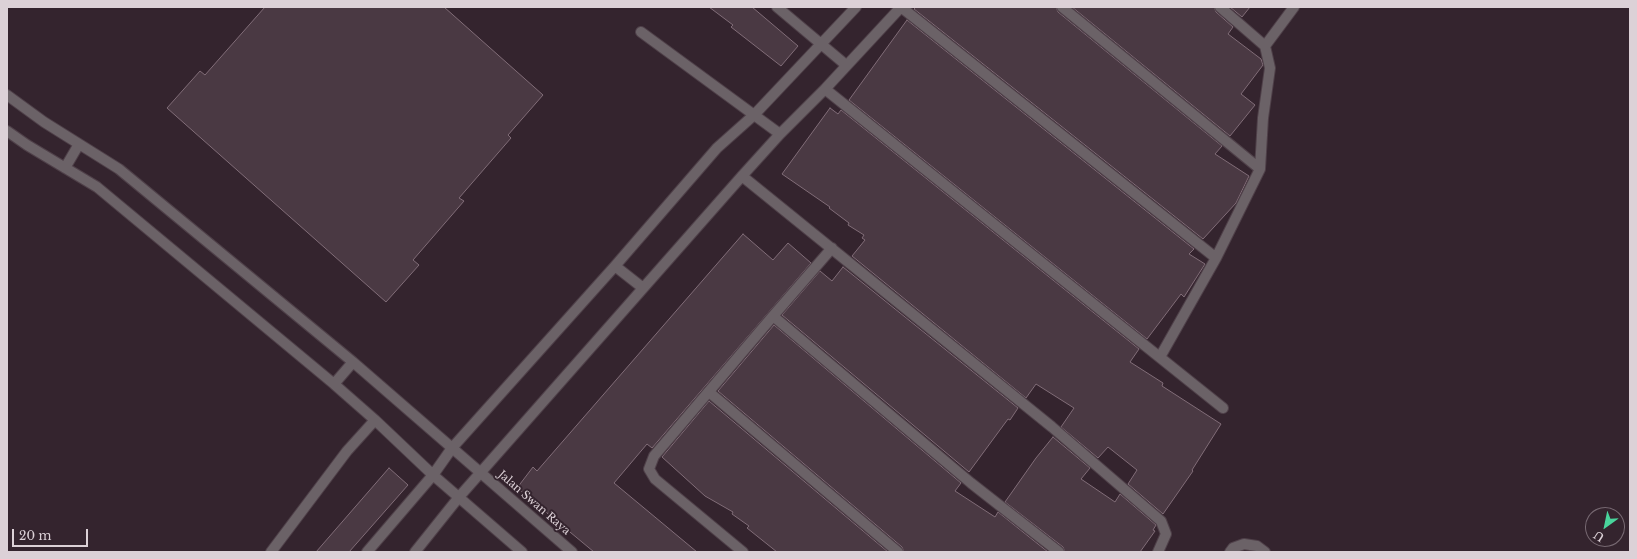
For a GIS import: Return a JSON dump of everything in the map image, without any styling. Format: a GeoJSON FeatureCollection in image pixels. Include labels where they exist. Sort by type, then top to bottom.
{"type":"FeatureCollection","features":[{"type":"Feature","properties":{"kind":"street"},"geometry":{"type":"LineString","coordinates":[[777,7],[821,46],[846,65]]}},
{"type":"Feature","properties":{"kind":"street"},"geometry":{"type":"LineString","coordinates":[[367,552],[433,475],[452,448],[615,266],[717,148],[754,115],[821,46],[856,7]]}},
{"type":"Feature","properties":{"kind":"street"},"geometry":{"type":"LineString","coordinates":[[415,552],[459,497],[742,176],[901,7],[1216,258]]}},
{"type":"Feature","properties":{"kind":"street"},"geometry":{"type":"LineString","coordinates":[[1062,7],[1260,169]]}},
{"type":"Feature","properties":{"kind":"street"},"geometry":{"type":"LineString","coordinates":[[1160,357],[1216,258],[1260,169],[1263,118],[1270,68],[1265,46],[1220,7]]}},
{"type":"Feature","properties":{"kind":"street"},"geometry":{"type":"LineString","coordinates":[[1265,46],[1294,7]]}},
{"type":"Feature","properties":{"kind":"street"},"geometry":{"type":"LineString","coordinates":[[641,32],[780,134]]}},
{"type":"Feature","properties":{"kind":"street"},"geometry":{"type":"LineString","coordinates":[[825,89],[1223,408]]}},
{"type":"Feature","properties":{"kind":"street","name":"Jalan Swan Raya"},"geometry":{"type":"LineString","coordinates":[[7,95],[44,122],[120,169],[353,362],[572,552]]}},
{"type":"Feature","properties":{"kind":"street"},"geometry":{"type":"LineString","coordinates":[[7,131],[27,145],[97,187],[334,384],[375,420],[433,475],[522,552]]}},
{"type":"Feature","properties":{"kind":"street"},"geometry":{"type":"LineString","coordinates":[[65,168],[79,144]]}},
{"type":"Feature","properties":{"kind":"street"},"geometry":{"type":"LineString","coordinates":[[742,176],[1052,427],[1161,521],[1166,534],[1158,552]]}},
{"type":"Feature","properties":{"kind":"street"},"geometry":{"type":"LineString","coordinates":[[743,552],[655,479],[649,469],[654,456],[832,248]]}},
{"type":"Feature","properties":{"kind":"street"},"geometry":{"type":"LineString","coordinates":[[615,266],[643,288]]}},
{"type":"Feature","properties":{"kind":"street"},"geometry":{"type":"LineString","coordinates":[[773,316],[971,483],[1059,552]]}},
{"type":"Feature","properties":{"kind":"street"},"geometry":{"type":"LineString","coordinates":[[334,384],[353,362]]}},
{"type":"Feature","properties":{"kind":"street"},"geometry":{"type":"LineString","coordinates":[[709,392],[898,552]]}},
{"type":"Feature","properties":{"kind":"street"},"geometry":{"type":"LineString","coordinates":[[271,552],[347,451],[375,420]]}},
{"type":"Feature","properties":{"kind":"street"},"geometry":{"type":"LineString","coordinates":[[1230,552],[1233,548],[1244,544],[1257,546],[1265,552]]}},
{"type":"Feature","properties":{"kind":"building"},"geometry":{"type":"Polygon","coordinates":[[[265,7],[444,7],[543,95],[508,135],[511,138],[459,198],[464,201],[413,260],[419,265],[386,302],[167,108],[200,71],[205,75],[265,7]]]}},
{"type":"Feature","properties":{"kind":"building"},"geometry":{"type":"Polygon","coordinates":[[[709,7],[752,7],[798,46],[781,66],[731,27],[733,25],[709,7]]]}},
{"type":"Feature","properties":{"kind":"building"},"geometry":{"type":"Polygon","coordinates":[[[916,7],[1056,7],[1058,12],[1222,146],[1215,154],[1249,176],[1236,203],[1203,239],[914,9],[916,7]]]}},
{"type":"Feature","properties":{"kind":"building"},"geometry":{"type":"Polygon","coordinates":[[[1072,7],[1214,7],[1216,12],[1233,27],[1228,34],[1261,59],[1263,65],[1241,94],[1255,105],[1230,136],[1072,7]]]}},
{"type":"Feature","properties":{"kind":"building"},"geometry":{"type":"Polygon","coordinates":[[[1230,7],[1250,7],[1242,17],[1230,7]]]}},
{"type":"Feature","properties":{"kind":"building"},"geometry":{"type":"Polygon","coordinates":[[[907,20],[1194,249],[1189,254],[1205,264],[1184,297],[1181,294],[1147,339],[849,100],[907,20]]]}},
{"type":"Feature","properties":{"kind":"building"},"geometry":{"type":"Polygon","coordinates":[[[830,108],[838,114],[841,110],[1139,349],[1130,362],[1163,383],[1162,386],[1221,424],[1192,470],[1193,471],[1163,514],[1128,484],[1137,470],[1108,447],[1098,458],[1061,427],[1074,408],[1036,384],[1026,398],[852,256],[865,240],[862,238],[864,235],[848,225],[849,223],[829,208],[830,207],[782,174],[830,108]]]}},
{"type":"Feature","properties":{"kind":"building"},"geometry":{"type":"Polygon","coordinates":[[[743,234],[773,260],[788,243],[811,263],[652,448],[647,444],[614,483],[697,552],[594,552],[517,488],[533,467],[537,471],[743,234]]]}},
{"type":"Feature","properties":{"kind":"building"},"geometry":{"type":"Polygon","coordinates":[[[843,267],[1018,408],[1010,420],[1008,419],[969,472],[782,315],[820,271],[832,281],[843,267]]]}},
{"type":"Feature","properties":{"kind":"building"},"geometry":{"type":"Polygon","coordinates":[[[774,325],[961,483],[955,491],[995,517],[998,512],[1048,552],[904,552],[902,547],[718,391],[774,325]]]}},
{"type":"Feature","properties":{"kind":"building"},"geometry":{"type":"Polygon","coordinates":[[[709,401],[888,552],[777,552],[747,528],[749,526],[732,514],[733,512],[705,496],[662,457],[709,401]]]}},
{"type":"Feature","properties":{"kind":"building"},"geometry":{"type":"Polygon","coordinates":[[[1053,437],[1090,468],[1081,479],[1115,502],[1120,494],[1156,525],[1153,530],[1155,531],[1140,552],[1065,552],[1063,547],[1005,502],[1036,458],[1053,437]]]}},
{"type":"Feature","properties":{"kind":"building"},"geometry":{"type":"Polygon","coordinates":[[[389,468],[408,485],[349,552],[316,552],[389,468]]]}}]}
